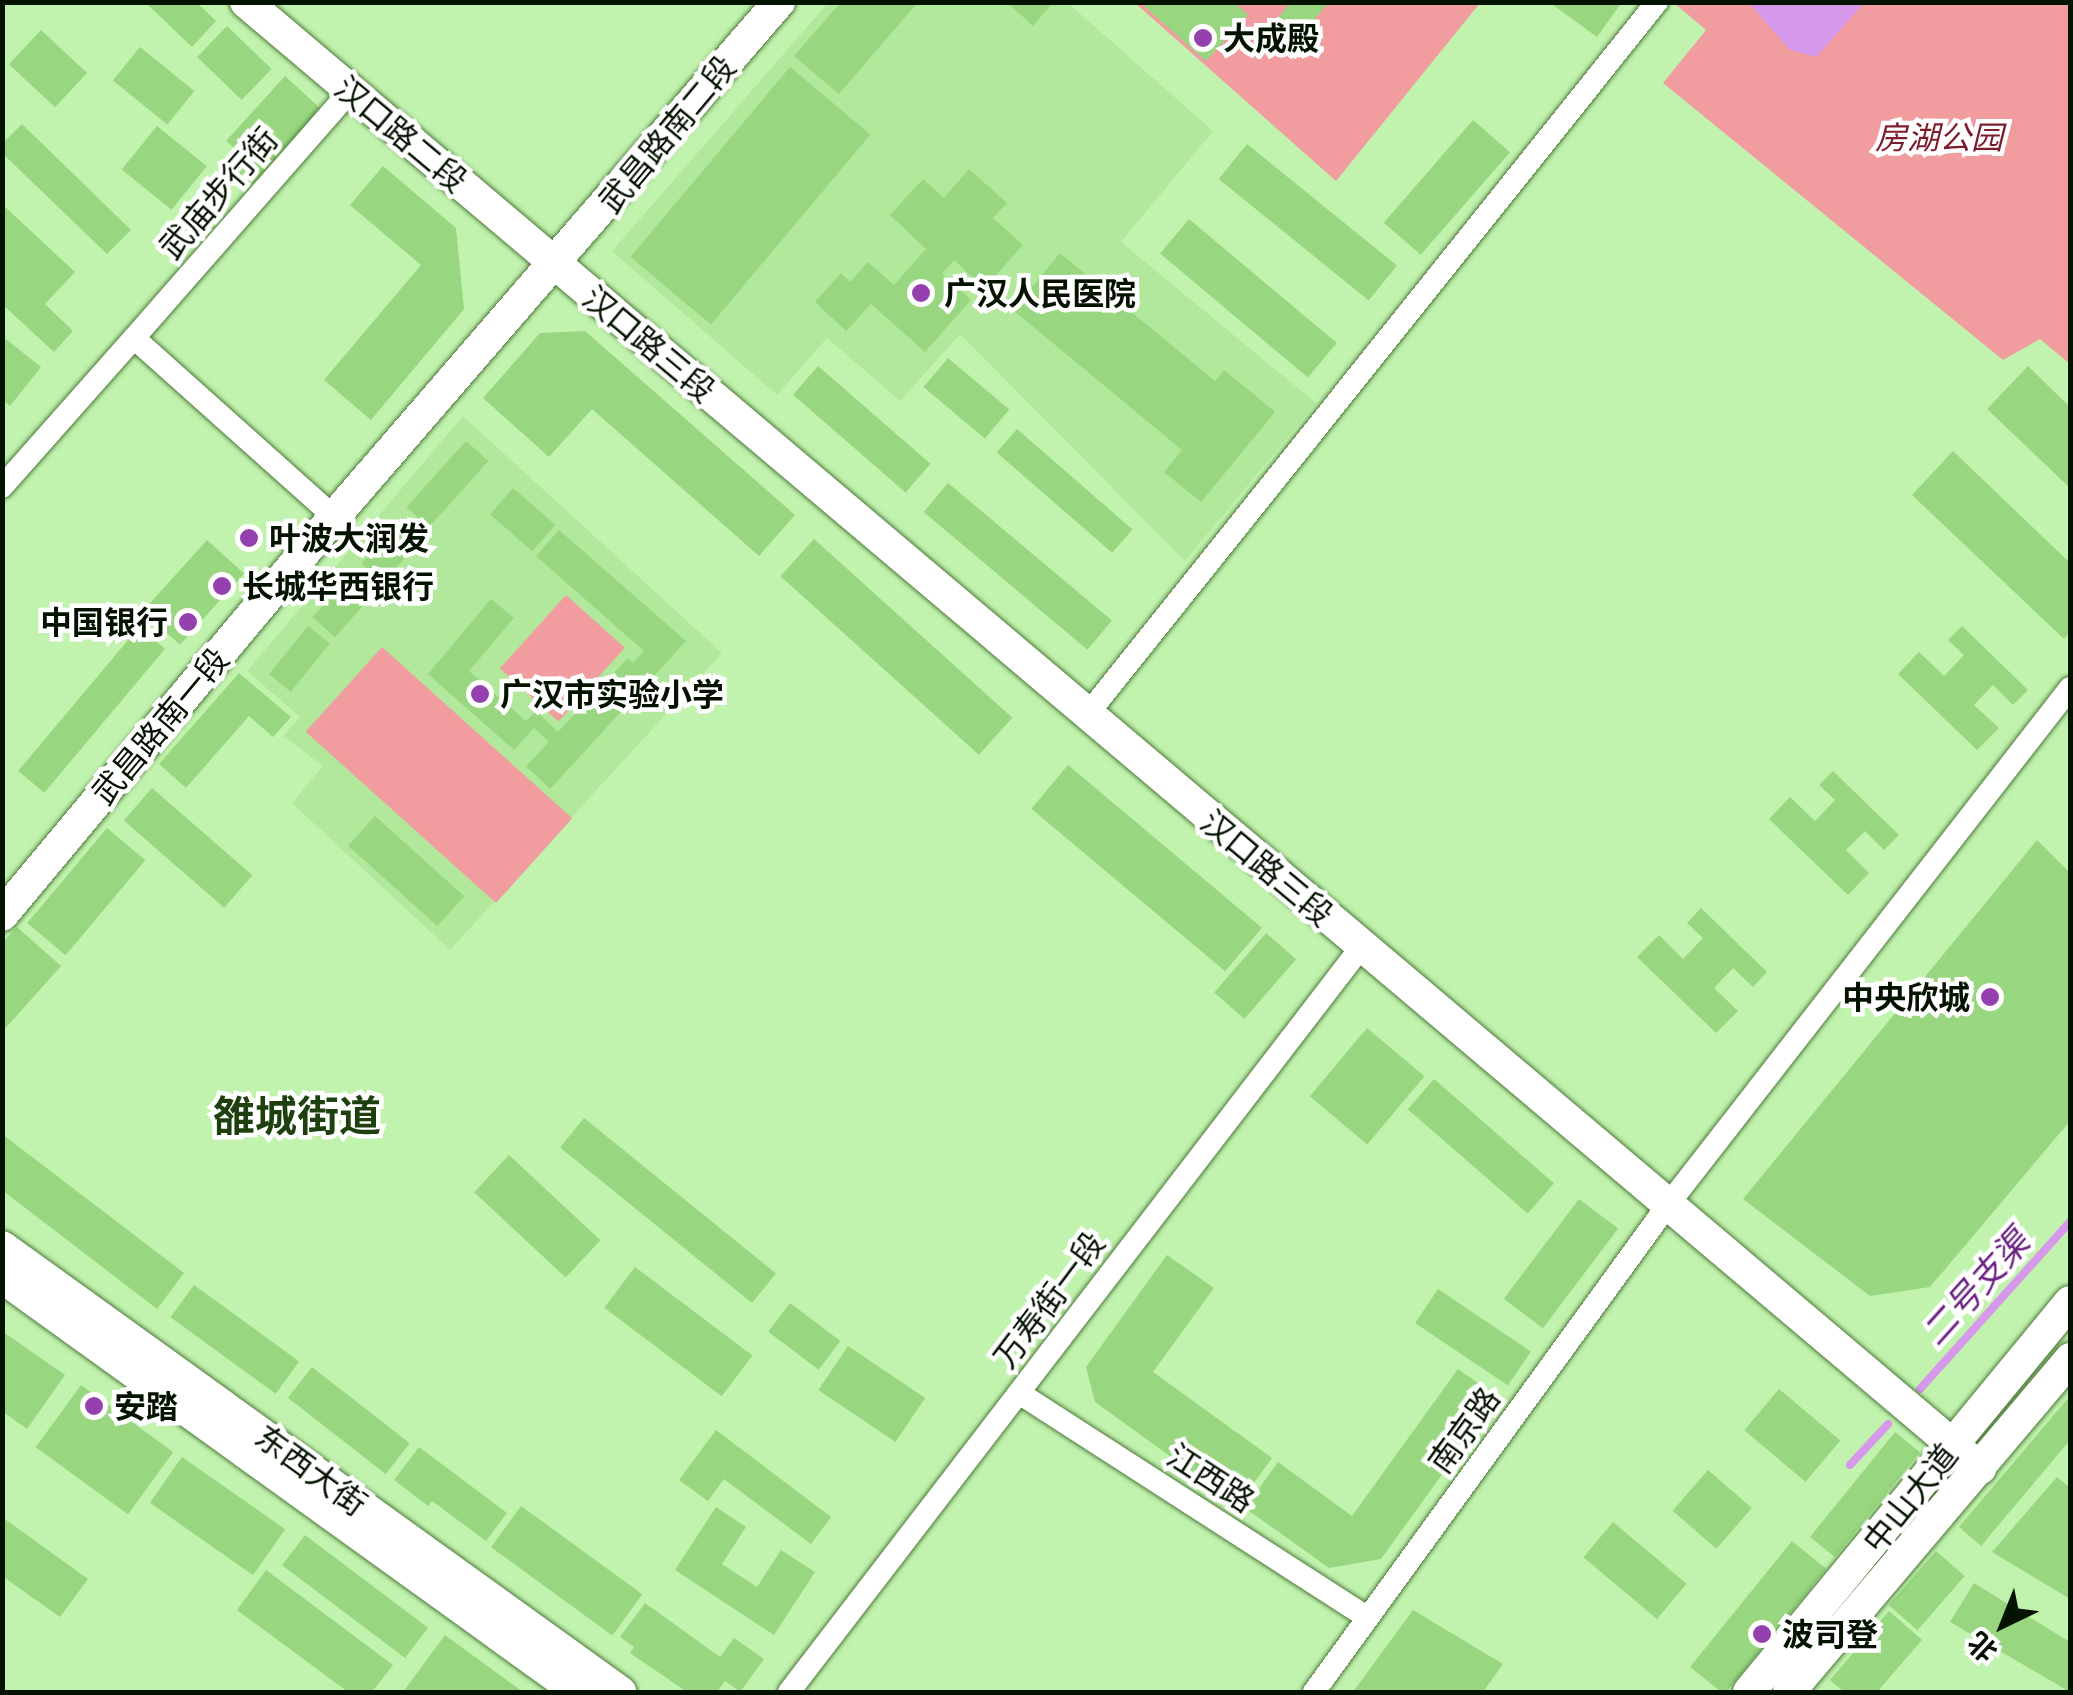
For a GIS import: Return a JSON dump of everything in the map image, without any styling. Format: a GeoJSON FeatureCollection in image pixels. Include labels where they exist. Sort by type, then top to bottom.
{"type":"FeatureCollection","features":[{"type":"Feature","properties":{"kind":"street","name":"汉口路二段"},"geometry":{"type":"LineString","coordinates":[[246,2],[556,266]]}},
{"type":"Feature","properties":{"kind":"street","name":"武昌路南二段"},"geometry":{"type":"LineString","coordinates":[[556,266],[779,2]]}},
{"type":"Feature","properties":{"kind":"street"},"geometry":{"type":"LineString","coordinates":[[1086,715],[1657,2]]}},
{"type":"Feature","properties":{"kind":"street","name":"武庙步行街"},"geometry":{"type":"LineString","coordinates":[[2,487],[350,91]]}},
{"type":"Feature","properties":{"kind":"street","name":"武昌路南一段"},"geometry":{"type":"LineString","coordinates":[[2,915],[334,517],[556,266]]}},
{"type":"Feature","properties":{"kind":"street","name":"汉口路三段"},"geometry":{"type":"LineString","coordinates":[[556,266],[1980,1468]]}},
{"type":"Feature","properties":{"kind":"street"},"geometry":{"type":"LineString","coordinates":[[134,338],[334,517]]}},
{"type":"Feature","properties":{"kind":"street","name":"南京路"},"geometry":{"type":"LineString","coordinates":[[1314,1692],[1666,1206],[2070,688]]}},
{"type":"Feature","properties":{"kind":"street","name":"万寿街一段"},"geometry":{"type":"LineString","coordinates":[[789,1692],[1361,947]]}},
{"type":"Feature","properties":{"kind":"street","name":"东西大街"},"geometry":{"type":"LineString","coordinates":[[2,1247],[620,1692]]}},
{"type":"Feature","properties":{"kind":"street","name":"东西大街"},"geometry":{"type":"LineString","coordinates":[[2,1277],[578,1692]]}},
{"type":"Feature","properties":{"kind":"street","name":"中山大道"},"geometry":{"type":"LineString","coordinates":[[1748,1692],[2070,1302]]}},
{"type":"Feature","properties":{"kind":"street","name":"中山大道"},"geometry":{"type":"LineString","coordinates":[[1789,1692],[2070,1359]]}},
{"type":"Feature","properties":{"kind":"street","name":"江西路"},"geometry":{"type":"LineString","coordinates":[[1019,1393],[1368,1618]]}},
{"type":"Feature","properties":{"kind":"shaded area","name":"广汉人民医院"},"geometry":{"type":"Polygon","coordinates":[[[828,3],[1068,3],[1213,131],[1121,242],[1316,403],[1185,561],[960,334],[900,401],[827,338],[777,395],[612,251],[828,3]]]}},
{"type":"Feature","properties":{"kind":"shaded area"},"geometry":{"type":"Polygon","coordinates":[[[1749,3],[1864,3],[1816,57],[1790,50],[1749,3]]]}},
{"type":"Feature","properties":{"kind":"shaded area","name":"广汉市实验小学"},"geometry":{"type":"Polygon","coordinates":[[[463,416],[722,653],[450,950],[292,803],[323,766],[283,736],[300,717],[247,671],[463,416]]]}},
{"type":"Feature","properties":{"kind":"green space"},"geometry":{"type":"Polygon","coordinates":[[[1135,3],[1480,3],[1336,181],[1135,3]]]}},
{"type":"Feature","properties":{"kind":"green space","name":"房湖公园"},"geometry":{"type":"Polygon","coordinates":[[[1674,3],[2070,3],[2070,364],[2040,339],[2003,360],[1663,83],[1706,30],[1674,3]]]}},
{"type":"Feature","properties":{"kind":"green space"},"geometry":{"type":"Polygon","coordinates":[[[566,595],[625,648],[558,721],[500,669],[566,595]]]}},
{"type":"Feature","properties":{"kind":"green space"},"geometry":{"type":"Polygon","coordinates":[[[382,647],[572,818],[496,903],[306,732],[382,647]]]}},
{"type":"Feature","properties":{"kind":"building"},"geometry":{"type":"Polygon","coordinates":[[[145,2],[196,2],[216,21],[192,47],[145,2]]]}},
{"type":"Feature","properties":{"kind":"building"},"geometry":{"type":"Polygon","coordinates":[[[841,2],[918,2],[839,94],[794,56],[841,2]]]}},
{"type":"Feature","properties":{"kind":"building"},"geometry":{"type":"Polygon","coordinates":[[[1007,2],[1053,2],[1033,26],[1007,2]]]}},
{"type":"Feature","properties":{"kind":"building","name":"大成殿"},"geometry":{"type":"Polygon","coordinates":[[[1149,2],[1234,2],[1248,15],[1206,61],[1145,7],[1149,2]]]}},
{"type":"Feature","properties":{"kind":"building"},"geometry":{"type":"Polygon","coordinates":[[[1291,2],[1329,2],[1295,42],[1273,24],[1291,2]]]}},
{"type":"Feature","properties":{"kind":"building"},"geometry":{"type":"Polygon","coordinates":[[[1549,2],[1622,2],[1597,37],[1549,2]]]}},
{"type":"Feature","properties":{"kind":"building"},"geometry":{"type":"Polygon","coordinates":[[[227,26],[272,69],[242,100],[197,57],[227,26]]]}},
{"type":"Feature","properties":{"kind":"building"},"geometry":{"type":"Polygon","coordinates":[[[41,30],[87,73],[55,107],[9,64],[41,30]]]}},
{"type":"Feature","properties":{"kind":"building"},"geometry":{"type":"Polygon","coordinates":[[[140,47],[194,91],[167,124],[113,80],[140,47]]]}},
{"type":"Feature","properties":{"kind":"building"},"geometry":{"type":"Polygon","coordinates":[[[790,67],[870,134],[711,324],[631,257],[790,67]]]}},
{"type":"Feature","properties":{"kind":"building"},"geometry":{"type":"Polygon","coordinates":[[[285,76],[321,109],[250,187],[227,166],[240,153],[226,141],[285,76]]]}},
{"type":"Feature","properties":{"kind":"building"},"geometry":{"type":"Polygon","coordinates":[[[1473,120],[1510,152],[1421,255],[1384,223],[1473,120]]]}},
{"type":"Feature","properties":{"kind":"building"},"geometry":{"type":"Polygon","coordinates":[[[22,124],[131,230],[107,254],[2,153],[2,144],[22,124]]]}},
{"type":"Feature","properties":{"kind":"building"},"geometry":{"type":"Polygon","coordinates":[[[157,126],[207,166],[171,210],[122,170],[157,126]]]}},
{"type":"Feature","properties":{"kind":"building"},"geometry":{"type":"Polygon","coordinates":[[[1247,144],[1397,265],[1369,300],[1219,179],[1247,144]]]}},
{"type":"Feature","properties":{"kind":"building"},"geometry":{"type":"Polygon","coordinates":[[[383,166],[456,228],[464,309],[371,420],[324,380],[421,265],[350,205],[383,166]]]}},
{"type":"Feature","properties":{"kind":"building"},"geometry":{"type":"Polygon","coordinates":[[[969,169],[1007,203],[993,218],[1023,245],[984,288],[954,260],[942,274],[971,300],[925,352],[871,304],[846,331],[815,302],[841,273],[850,282],[868,262],[894,285],[926,249],[890,215],[923,179],[944,198],[969,169]]]}},
{"type":"Feature","properties":{"kind":"building"},"geometry":{"type":"Polygon","coordinates":[[[2,204],[75,272],[45,304],[73,331],[54,352],[2,304],[2,204]]]}},
{"type":"Feature","properties":{"kind":"building"},"geometry":{"type":"Polygon","coordinates":[[[1189,219],[1337,343],[1308,378],[1160,253],[1189,219]]]}},
{"type":"Feature","properties":{"kind":"building"},"geometry":{"type":"Polygon","coordinates":[[[1060,253],[1215,381],[1224,370],[1275,412],[1201,502],[1164,472],[1182,450],[1013,310],[1060,253]]]}},
{"type":"Feature","properties":{"kind":"building"},"geometry":{"type":"Polygon","coordinates":[[[585,331],[795,515],[759,556],[592,409],[549,457],[483,398],[540,333],[585,331]]]}},
{"type":"Feature","properties":{"kind":"building"},"geometry":{"type":"Polygon","coordinates":[[[2,336],[41,367],[10,406],[2,400],[2,336]]]}},
{"type":"Feature","properties":{"kind":"building"},"geometry":{"type":"Polygon","coordinates":[[[948,358],[1009,409],[985,439],[924,387],[948,358]]]}},
{"type":"Feature","properties":{"kind":"building"},"geometry":{"type":"Polygon","coordinates":[[[818,366],[930,464],[906,492],[793,395],[818,366]]]}},
{"type":"Feature","properties":{"kind":"building"},"geometry":{"type":"Polygon","coordinates":[[[2028,366],[2070,407],[2070,488],[1987,409],[2028,366]]]}},
{"type":"Feature","properties":{"kind":"building"},"geometry":{"type":"Polygon","coordinates":[[[1017,429],[1132,529],[1112,553],[997,452],[1017,429]]]}},
{"type":"Feature","properties":{"kind":"building"},"geometry":{"type":"Polygon","coordinates":[[[466,441],[488,461],[429,527],[406,507],[466,441]]]}},
{"type":"Feature","properties":{"kind":"building"},"geometry":{"type":"Polygon","coordinates":[[[1953,451],[2070,563],[2070,632],[2064,639],[1912,495],[1953,451]]]}},
{"type":"Feature","properties":{"kind":"building"},"geometry":{"type":"Polygon","coordinates":[[[948,483],[1112,621],[1088,650],[924,512],[948,483]]]}},
{"type":"Feature","properties":{"kind":"building"},"geometry":{"type":"Polygon","coordinates":[[[513,488],[555,525],[532,551],[490,514],[513,488]]]}},
{"type":"Feature","properties":{"kind":"building"},"geometry":{"type":"Polygon","coordinates":[[[402,517],[424,536],[383,583],[361,564],[402,517]]]}},
{"type":"Feature","properties":{"kind":"building"},"geometry":{"type":"Polygon","coordinates":[[[559,530],[686,641],[550,789],[526,766],[549,742],[534,728],[514,750],[428,674],[491,599],[514,618],[469,671],[526,721],[536,711],[558,732],[628,658],[633,663],[644,651],[536,556],[559,530]]]}},
{"type":"Feature","properties":{"kind":"building"},"geometry":{"type":"Polygon","coordinates":[[[814,539],[1012,718],[979,755],[781,576],[814,539]]]}},
{"type":"Feature","properties":{"kind":"building"},"geometry":{"type":"Polygon","coordinates":[[[207,540],[244,573],[180,645],[143,611],[207,540]]]}},
{"type":"Feature","properties":{"kind":"building"},"geometry":{"type":"Polygon","coordinates":[[[354,571],[376,591],[335,637],[313,617],[354,571]]]}},
{"type":"Feature","properties":{"kind":"building"},"geometry":{"type":"Polygon","coordinates":[[[308,626],[330,644],[291,692],[269,674],[308,626]]]}},
{"type":"Feature","properties":{"kind":"building"},"geometry":{"type":"Polygon","coordinates":[[[1962,626],[2028,690],[2013,705],[1993,685],[1974,705],[1999,728],[1977,750],[1898,674],[1919,652],[1944,676],[1964,655],[1948,640],[1962,626]]]}},
{"type":"Feature","properties":{"kind":"building"},"geometry":{"type":"Polygon","coordinates":[[[139,627],[165,649],[44,793],[18,771],[139,627]]]}},
{"type":"Feature","properties":{"kind":"building"},"geometry":{"type":"Polygon","coordinates":[[[239,673],[291,717],[273,737],[249,716],[186,788],[159,764],[239,673]]]}},
{"type":"Feature","properties":{"kind":"building"},"geometry":{"type":"Polygon","coordinates":[[[1068,765],[1262,928],[1225,971],[1031,809],[1068,765]]]}},
{"type":"Feature","properties":{"kind":"building"},"geometry":{"type":"Polygon","coordinates":[[[1833,771],[1899,835],[1884,850],[1865,831],[1846,850],[1869,873],[1848,895],[1769,819],[1790,797],[1815,821],[1835,800],[1819,785],[1833,771]]]}},
{"type":"Feature","properties":{"kind":"building"},"geometry":{"type":"Polygon","coordinates":[[[152,788],[252,875],[224,908],[124,820],[152,788]]]}},
{"type":"Feature","properties":{"kind":"building"},"geometry":{"type":"Polygon","coordinates":[[[375,816],[464,896],[437,926],[348,846],[375,816]]]}},
{"type":"Feature","properties":{"kind":"building"},"geometry":{"type":"Polygon","coordinates":[[[107,828],[145,860],[66,955],[27,923],[107,828]]]}},
{"type":"Feature","properties":{"kind":"building","name":"中央欣城"},"geometry":{"type":"Polygon","coordinates":[[[2037,840],[2070,873],[2070,1121],[1930,1287],[1870,1296],[1743,1199],[2037,840]]]}},
{"type":"Feature","properties":{"kind":"building"},"geometry":{"type":"Polygon","coordinates":[[[1701,908],[1767,972],[1753,987],[1733,968],[1714,988],[1738,1011],[1716,1033],[1637,957],[1659,935],[1683,959],[1703,938],[1687,923],[1701,908]]]}},
{"type":"Feature","properties":{"kind":"building"},"geometry":{"type":"Polygon","coordinates":[[[17,927],[61,966],[2,1032],[2,943],[17,927]]]}},
{"type":"Feature","properties":{"kind":"building"},"geometry":{"type":"Polygon","coordinates":[[[1266,933],[1296,959],[1244,1019],[1214,993],[1266,933]]]}},
{"type":"Feature","properties":{"kind":"building"},"geometry":{"type":"Polygon","coordinates":[[[1367,1028],[1424,1076],[1367,1144],[1310,1096],[1367,1028]]]}},
{"type":"Feature","properties":{"kind":"building"},"geometry":{"type":"Polygon","coordinates":[[[1434,1079],[1554,1183],[1528,1214],[1408,1109],[1434,1079]]]}},
{"type":"Feature","properties":{"kind":"building"},"geometry":{"type":"Polygon","coordinates":[[[584,1118],[776,1273],[752,1303],[560,1148],[584,1118]]]}},
{"type":"Feature","properties":{"kind":"building"},"geometry":{"type":"Polygon","coordinates":[[[2,1134],[184,1273],[157,1309],[2,1190],[2,1134]]]}},
{"type":"Feature","properties":{"kind":"building"},"geometry":{"type":"Polygon","coordinates":[[[509,1155],[600,1240],[566,1278],[474,1192],[509,1155]]]}},
{"type":"Feature","properties":{"kind":"building"},"geometry":{"type":"Polygon","coordinates":[[[1579,1199],[1618,1228],[1543,1328],[1504,1299],[1579,1199]]]}},
{"type":"Feature","properties":{"kind":"building"},"geometry":{"type":"Polygon","coordinates":[[[1167,1255],[1214,1288],[1153,1372],[1272,1458],[1238,1505],[1095,1402],[1086,1367],[1167,1255]]]}},
{"type":"Feature","properties":{"kind":"building"},"geometry":{"type":"Polygon","coordinates":[[[635,1267],[752,1355],[722,1396],[604,1308],[635,1267]]]}},
{"type":"Feature","properties":{"kind":"building"},"geometry":{"type":"Polygon","coordinates":[[[194,1285],[299,1361],[276,1394],[170,1317],[194,1285]]]}},
{"type":"Feature","properties":{"kind":"building"},"geometry":{"type":"Polygon","coordinates":[[[1438,1289],[1531,1352],[1508,1386],[1415,1323],[1438,1289]]]}},
{"type":"Feature","properties":{"kind":"building"},"geometry":{"type":"Polygon","coordinates":[[[790,1303],[840,1341],[819,1370],[768,1332],[790,1303]]]}},
{"type":"Feature","properties":{"kind":"building"},"geometry":{"type":"Polygon","coordinates":[[[2,1331],[65,1375],[27,1429],[2,1411],[2,1331]]]}},
{"type":"Feature","properties":{"kind":"building"},"geometry":{"type":"Polygon","coordinates":[[[848,1346],[925,1398],[895,1442],[818,1390],[848,1346]]]}},
{"type":"Feature","properties":{"kind":"building"},"geometry":{"type":"Polygon","coordinates":[[[312,1367],[410,1443],[386,1474],[288,1398],[312,1367]]]}},
{"type":"Feature","properties":{"kind":"building"},"geometry":{"type":"Polygon","coordinates":[[[1458,1369],[1498,1397],[1381,1559],[1329,1568],[1245,1508],[1278,1462],[1352,1516],[1458,1369]]]}},
{"type":"Feature","properties":{"kind":"building"},"geometry":{"type":"Polygon","coordinates":[[[81,1385],[173,1452],[128,1514],[36,1447],[81,1385]]]}},
{"type":"Feature","properties":{"kind":"building"},"geometry":{"type":"Polygon","coordinates":[[[1779,1389],[1840,1440],[1806,1482],[1744,1430],[1779,1389]]]}},
{"type":"Feature","properties":{"kind":"building"},"geometry":{"type":"Polygon","coordinates":[[[2070,1396],[2070,1440],[1981,1546],[1959,1527],[2070,1396]]]}},
{"type":"Feature","properties":{"kind":"building"},"geometry":{"type":"Polygon","coordinates":[[[716,1430],[831,1517],[811,1544],[724,1479],[708,1501],[679,1480],[716,1430]]]}},
{"type":"Feature","properties":{"kind":"building"},"geometry":{"type":"Polygon","coordinates":[[[1895,1432],[1920,1452],[1835,1557],[1810,1537],[1895,1432]]]}},
{"type":"Feature","properties":{"kind":"building"},"geometry":{"type":"Polygon","coordinates":[[[419,1447],[507,1513],[486,1541],[432,1501],[428,1506],[394,1480],[419,1447]]]}},
{"type":"Feature","properties":{"kind":"building"},"geometry":{"type":"Polygon","coordinates":[[[182,1457],[285,1529],[253,1575],[150,1503],[182,1457]]]}},
{"type":"Feature","properties":{"kind":"building"},"geometry":{"type":"Polygon","coordinates":[[[1708,1470],[1752,1508],[1716,1549],[1673,1511],[1708,1470]]]}},
{"type":"Feature","properties":{"kind":"building"},"geometry":{"type":"Polygon","coordinates":[[[2057,1477],[2070,1488],[2070,1599],[1992,1552],[2057,1477]]]}},
{"type":"Feature","properties":{"kind":"building"},"geometry":{"type":"Polygon","coordinates":[[[521,1506],[642,1594],[612,1635],[491,1547],[521,1506]]]}},
{"type":"Feature","properties":{"kind":"building"},"geometry":{"type":"Polygon","coordinates":[[[716,1507],[746,1527],[722,1564],[757,1587],[781,1550],[815,1572],[774,1635],[675,1570],[716,1507]]]}},
{"type":"Feature","properties":{"kind":"building"},"geometry":{"type":"Polygon","coordinates":[[[2,1517],[88,1579],[60,1617],[2,1576],[2,1517]]]}},
{"type":"Feature","properties":{"kind":"building"},"geometry":{"type":"Polygon","coordinates":[[[1613,1522],[1687,1584],[1657,1619],[1583,1557],[1613,1522]]]}},
{"type":"Feature","properties":{"kind":"building"},"geometry":{"type":"Polygon","coordinates":[[[305,1535],[428,1628],[405,1658],[282,1565],[305,1535]]]}},
{"type":"Feature","properties":{"kind":"building"},"geometry":{"type":"Polygon","coordinates":[[[1792,1541],[1826,1569],[1726,1692],[1721,1692],[1690,1667],[1792,1541]]]}},
{"type":"Feature","properties":{"kind":"building"},"geometry":{"type":"Polygon","coordinates":[[[1936,1551],[1965,1576],[1917,1630],[1889,1605],[1936,1551]]]}},
{"type":"Feature","properties":{"kind":"building"},"geometry":{"type":"Polygon","coordinates":[[[266,1570],[393,1665],[372,1692],[348,1692],[237,1610],[266,1570]]]}},
{"type":"Feature","properties":{"kind":"building"},"geometry":{"type":"Polygon","coordinates":[[[1974,1583],[2070,1642],[2070,1692],[1950,1622],[1974,1583]]]}},
{"type":"Feature","properties":{"kind":"building"},"geometry":{"type":"Polygon","coordinates":[[[645,1603],[720,1657],[734,1638],[764,1659],[740,1692],[725,1681],[717,1692],[687,1692],[630,1653],[634,1647],[620,1637],[645,1603]]]}},
{"type":"Feature","properties":{"kind":"building"},"geometry":{"type":"Polygon","coordinates":[[[1413,1610],[1503,1664],[1483,1692],[1353,1692],[1413,1610]]]}},
{"type":"Feature","properties":{"kind":"building"},"geometry":{"type":"Polygon","coordinates":[[[1889,1611],[1922,1640],[1877,1692],[1844,1692],[1830,1680],[1889,1611]]]}},
{"type":"Feature","properties":{"kind":"building"},"geometry":{"type":"Polygon","coordinates":[[[445,1635],[523,1692],[403,1692],[445,1635]]]}},
{"type":"Feature","properties":{"kind":"waterway","name":"二号支渠"},"geometry":{"type":"LineString","coordinates":[[1920,1389],[2070,1222]]}},
{"type":"Feature","properties":{"kind":"waterway","name":"二号支渠"},"geometry":{"type":"LineString","coordinates":[[1850,1465],[1888,1424]]}},
{"type":"Feature","properties":{"kind":"place","name":"大成殿"},"geometry":{"type":"Point","coordinates":[1203,38]}},
{"type":"Feature","properties":{"kind":"place","name":"广汉人民医院"},"geometry":{"type":"Point","coordinates":[921,293]}},
{"type":"Feature","properties":{"kind":"place","name":"叶波大润发"},"geometry":{"type":"Point","coordinates":[249,538]}},
{"type":"Feature","properties":{"kind":"place","name":"长城华西银行"},"geometry":{"type":"Point","coordinates":[222,586]}},
{"type":"Feature","properties":{"kind":"place","name":"中国银行"},"geometry":{"type":"Point","coordinates":[188,622]}},
{"type":"Feature","properties":{"kind":"place","name":"广汉市实验小学"},"geometry":{"type":"Point","coordinates":[480,694]}},
{"type":"Feature","properties":{"kind":"place","name":"中央欣城"},"geometry":{"type":"Point","coordinates":[1990,997]}},
{"type":"Feature","properties":{"kind":"place","name":"安踏"},"geometry":{"type":"Point","coordinates":[94,1406]}},
{"type":"Feature","properties":{"kind":"place","name":"波司登"},"geometry":{"type":"Point","coordinates":[1762,1634]}},
{"type":"Feature","properties":{"kind":"district","name":"雒城街道"},"geometry":{"type":"Point","coordinates":[297,1116]}}]}
